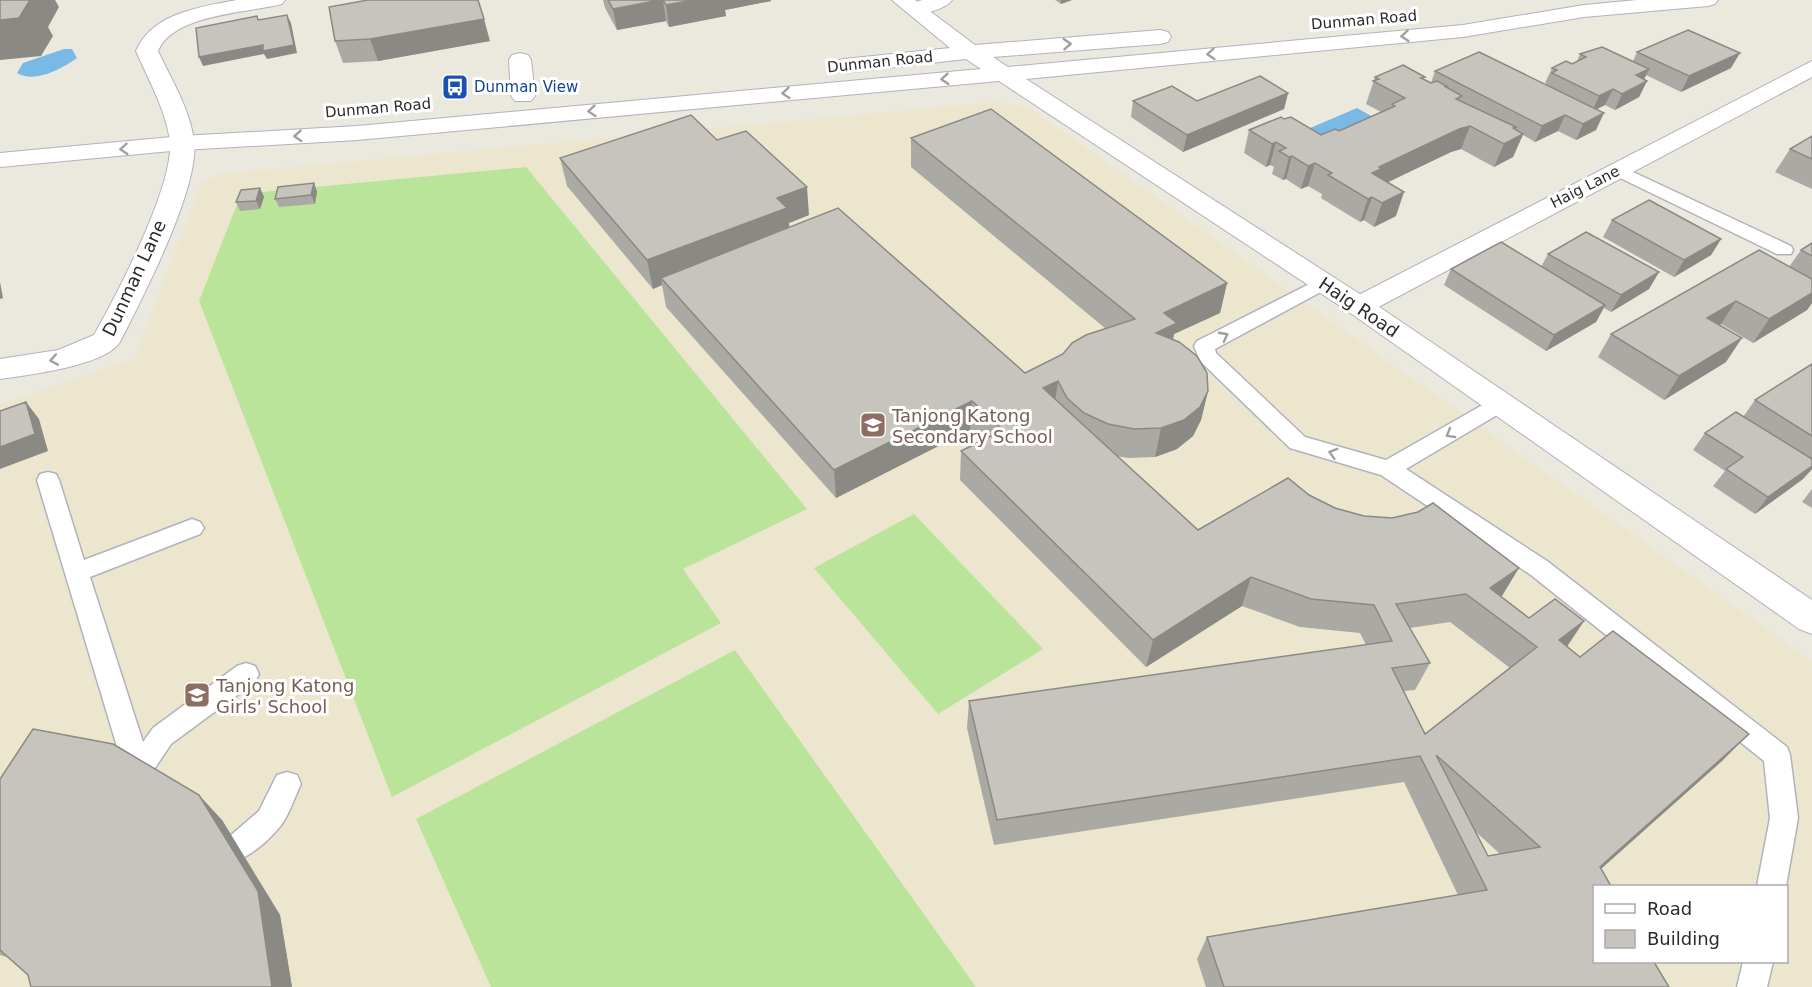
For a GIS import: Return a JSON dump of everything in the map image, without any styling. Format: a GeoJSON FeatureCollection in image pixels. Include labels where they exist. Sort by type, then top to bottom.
{"type":"FeatureCollection","features":[{"type":"Feature","properties":{"kind":"street"},"geometry":{"type":"LineString","coordinates":[[179,133],[147,51],[153,37],[179,22],[214,10],[275,0]]}},
{"type":"Feature","properties":{"kind":"street"},"geometry":{"type":"LineString","coordinates":[[909,4],[942,0]]}},
{"type":"Feature","properties":{"kind":"street","name":"Dunman Road"},"geometry":{"type":"LineString","coordinates":[[1284,27],[1458,13],[1584,11],[1708,0]]}},
{"type":"Feature","properties":{"kind":"street","name":"Haig Road"},"geometry":{"type":"LineString","coordinates":[[909,4],[969,52],[1359,306],[1812,619]]}},
{"type":"Feature","properties":{"kind":"street","name":"Dunman Road"},"geometry":{"type":"LineString","coordinates":[[24,135],[357,133],[1463,31],[1584,11]]}},
{"type":"Feature","properties":{"kind":"street","name":"Dunman Road"},"geometry":{"type":"LineString","coordinates":[[822,68],[969,52],[1179,35]]}},
{"type":"Feature","properties":{"kind":"street"},"geometry":{"type":"LineString","coordinates":[[520,60],[523,96]]}},
{"type":"Feature","properties":{"kind":"street","name":"Haig Lane"},"geometry":{"type":"LineString","coordinates":[[1359,306],[1812,68]]}},
{"type":"Feature","properties":{"kind":"street"},"geometry":{"type":"LineString","coordinates":[[466,101],[799,71]]}},
{"type":"Feature","properties":{"kind":"street","name":"Dunman Road"},"geometry":{"type":"LineString","coordinates":[[0,160],[342,111]]}},
{"type":"Feature","properties":{"kind":"street","name":"Dunman Lane"},"geometry":{"type":"LineString","coordinates":[[0,369],[63,359],[105,342],[155,237],[180,170],[179,133]]}},
{"type":"Feature","properties":{"kind":"lane"},"geometry":{"type":"LineString","coordinates":[[1618,170],[1784,250]]}},
{"type":"Feature","properties":{"kind":"lane"},"geometry":{"type":"LineString","coordinates":[[1323,283],[1204,346],[1207,356],[1298,443],[1389,469],[1539,568],[1777,755],[1784,818],[1772,885]]}},
{"type":"Feature","properties":{"kind":"lane"},"geometry":{"type":"LineString","coordinates":[[1389,469],[1500,404]]}},
{"type":"Feature","properties":{"kind":"lane"},"geometry":{"type":"LineString","coordinates":[[48,480],[138,770],[133,813]]}},
{"type":"Feature","properties":{"kind":"lane"},"geometry":{"type":"LineString","coordinates":[[75,573],[192,528]]}},
{"type":"Feature","properties":{"kind":"lane"},"geometry":{"type":"LineString","coordinates":[[138,770],[162,736],[246,674]]}},
{"type":"Feature","properties":{"kind":"lane"},"geometry":{"type":"LineString","coordinates":[[180,846],[200,856],[238,847],[269,820],[287,784]]}},
{"type":"Feature","properties":{"kind":"lane"},"geometry":{"type":"LineString","coordinates":[[1752,987],[1758,963]]}},
{"type":"Feature","properties":{"kind":"shaded area","name":"Tanjong Katong Secondary School"},"geometry":{"type":"Polygon","coordinates":[[[997,102],[1031,109],[1812,661],[1812,987],[0,987],[0,405],[134,359],[202,183],[219,174],[997,102]]]}},
{"type":"Feature","properties":{"kind":"green space"},"geometry":{"type":"Polygon","coordinates":[[[526,167],[807,509],[683,569],[721,623],[392,797],[199,301],[241,194],[526,167]]]}},
{"type":"Feature","properties":{"kind":"green space"},"geometry":{"type":"Polygon","coordinates":[[[914,514],[1043,649],[938,714],[814,568],[914,514]]]}},
{"type":"Feature","properties":{"kind":"green space"},"geometry":{"type":"Polygon","coordinates":[[[735,650],[976,987],[491,987],[416,819],[735,650]]]}},
{"type":"Feature","properties":{"kind":"water"},"geometry":{"type":"Polygon","coordinates":[[[64,49],[72,49],[77,58],[57,70],[40,76],[24,76],[17,73],[23,63],[64,49]]]}},
{"type":"Feature","properties":{"kind":"water"},"geometry":{"type":"Polygon","coordinates":[[[1357,108],[1377,119],[1310,150],[1289,137],[1357,108]]]}},
{"type":"Feature","properties":{"kind":"building"},"geometry":{"type":"Polygon","coordinates":[[[0,0],[30,0],[19,18],[0,20],[0,0]]]}},
{"type":"Feature","properties":{"kind":"building"},"geometry":{"type":"Polygon","coordinates":[[[368,0],[478,0],[484,19],[370,39],[335,41],[329,7],[368,0]]]}},
{"type":"Feature","properties":{"kind":"building"},"geometry":{"type":"Polygon","coordinates":[[[608,0],[660,0],[613,9],[608,0]]]}},
{"type":"Feature","properties":{"kind":"building"},"geometry":{"type":"Polygon","coordinates":[[[663,0],[694,0],[666,5],[663,0]]]}},
{"type":"Feature","properties":{"kind":"building"},"geometry":{"type":"Polygon","coordinates":[[[287,15],[294,45],[263,51],[263,45],[199,57],[196,28],[257,16],[258,20],[287,15]]]}},
{"type":"Feature","properties":{"kind":"building"},"geometry":{"type":"Polygon","coordinates":[[[1688,30],[1740,53],[1689,76],[1637,52],[1688,30]]]}},
{"type":"Feature","properties":{"kind":"building"},"geometry":{"type":"Polygon","coordinates":[[[1602,47],[1649,69],[1636,75],[1647,81],[1622,94],[1613,89],[1599,96],[1552,73],[1557,70],[1552,68],[1566,61],[1572,64],[1586,57],[1580,54],[1602,47]]]}},
{"type":"Feature","properties":{"kind":"building"},"geometry":{"type":"Polygon","coordinates":[[[1479,52],[1604,113],[1583,124],[1565,115],[1542,126],[1435,71],[1479,52]]]}},
{"type":"Feature","properties":{"kind":"building"},"geometry":{"type":"Polygon","coordinates":[[[1403,65],[1425,77],[1421,78],[1431,83],[1437,81],[1448,87],[1446,87],[1462,96],[1456,99],[1516,127],[1513,128],[1523,134],[1504,144],[1470,126],[1379,167],[1381,169],[1372,173],[1404,192],[1382,203],[1372,197],[1368,199],[1328,175],[1332,173],[1315,163],[1308,166],[1292,156],[1289,157],[1279,151],[1286,148],[1276,142],[1272,144],[1249,130],[1281,117],[1284,119],[1291,117],[1321,135],[1335,129],[1339,131],[1395,106],[1392,104],[1405,98],[1373,81],[1379,79],[1375,77],[1403,65]]]}},
{"type":"Feature","properties":{"kind":"building"},"geometry":{"type":"Polygon","coordinates":[[[1260,76],[1288,93],[1187,135],[1133,101],[1172,86],[1197,101],[1260,76]]]}},
{"type":"Feature","properties":{"kind":"building"},"geometry":{"type":"Polygon","coordinates":[[[991,109],[1227,283],[1164,313],[1177,323],[1156,333],[1179,342],[1197,356],[1207,373],[1208,391],[1200,407],[1184,420],[1161,428],[1134,429],[1108,424],[1084,413],[1067,398],[1058,381],[1043,388],[1198,530],[1288,478],[1309,495],[1335,508],[1364,516],[1392,518],[1418,512],[1433,503],[1519,568],[1490,588],[1529,618],[1555,599],[1584,621],[1559,640],[1580,657],[1613,631],[1749,734],[1600,867],[1610,885],[1593,885],[1593,963],[1655,963],[1669,987],[1224,987],[1207,937],[1487,890],[1420,756],[997,820],[969,701],[1392,641],[1374,605],[1311,599],[1251,577],[1153,640],[961,451],[1003,430],[972,401],[834,470],[661,278],[838,208],[1025,373],[1063,354],[1072,343],[1086,335],[1135,319],[911,138],[991,109]],[[1466,594],[1396,604],[1430,663],[1392,668],[1425,734],[1537,647],[1466,594]],[[1436,755],[1488,856],[1540,847],[1436,755]]]}},
{"type":"Feature","properties":{"kind":"building"},"geometry":{"type":"Polygon","coordinates":[[[691,115],[717,140],[746,131],[807,187],[777,198],[787,208],[647,260],[560,158],[691,115]]]}},
{"type":"Feature","properties":{"kind":"building"},"geometry":{"type":"Polygon","coordinates":[[[1812,136],[1812,159],[1790,149],[1812,136]]]}},
{"type":"Feature","properties":{"kind":"building"},"geometry":{"type":"Polygon","coordinates":[[[314,183],[311,195],[275,199],[278,187],[314,183]]]}},
{"type":"Feature","properties":{"kind":"building"},"geometry":{"type":"Polygon","coordinates":[[[260,188],[256,201],[236,202],[241,190],[260,188]]]}},
{"type":"Feature","properties":{"kind":"building"},"geometry":{"type":"Polygon","coordinates":[[[1649,200],[1721,239],[1684,260],[1612,220],[1649,200]]]}},
{"type":"Feature","properties":{"kind":"building"},"geometry":{"type":"Polygon","coordinates":[[[1586,232],[1659,272],[1621,295],[1548,254],[1586,232]]]}},
{"type":"Feature","properties":{"kind":"building"},"geometry":{"type":"Polygon","coordinates":[[[1501,242],[1605,305],[1554,335],[1451,269],[1501,242]]]}},
{"type":"Feature","properties":{"kind":"building"},"geometry":{"type":"Polygon","coordinates":[[[1812,243],[1812,256],[1801,250],[1812,243]]]}},
{"type":"Feature","properties":{"kind":"building"},"geometry":{"type":"Polygon","coordinates":[[[1759,250],[1812,279],[1812,293],[1769,319],[1736,301],[1707,318],[1742,338],[1679,376],[1611,334],[1759,250]]]}},
{"type":"Feature","properties":{"kind":"building"},"geometry":{"type":"Polygon","coordinates":[[[1812,364],[1812,436],[1755,400],[1812,364]]]}},
{"type":"Feature","properties":{"kind":"building"},"geometry":{"type":"Polygon","coordinates":[[[26,402],[35,434],[0,447],[0,411],[26,402]]]}},
{"type":"Feature","properties":{"kind":"building"},"geometry":{"type":"Polygon","coordinates":[[[1736,412],[1812,459],[1812,466],[1768,497],[1726,469],[1743,457],[1705,433],[1736,412]]]}},
{"type":"Feature","properties":{"kind":"building"},"geometry":{"type":"Polygon","coordinates":[[[33,729],[113,744],[199,795],[258,891],[272,987],[31,987],[28,975],[0,950],[0,779],[33,729]]]}},
{"type":"Feature","properties":{"kind":"place","name":"Dunman View"},"geometry":{"type":"Point","coordinates":[455,87]}},
{"type":"Feature","properties":{"kind":"place","name":"Tanjong Katong Secondary School"},"geometry":{"type":"Point","coordinates":[873,425]}},
{"type":"Feature","properties":{"kind":"place","name":"Tanjong Katong Girls' School"},"geometry":{"type":"Point","coordinates":[197,695]}}]}
